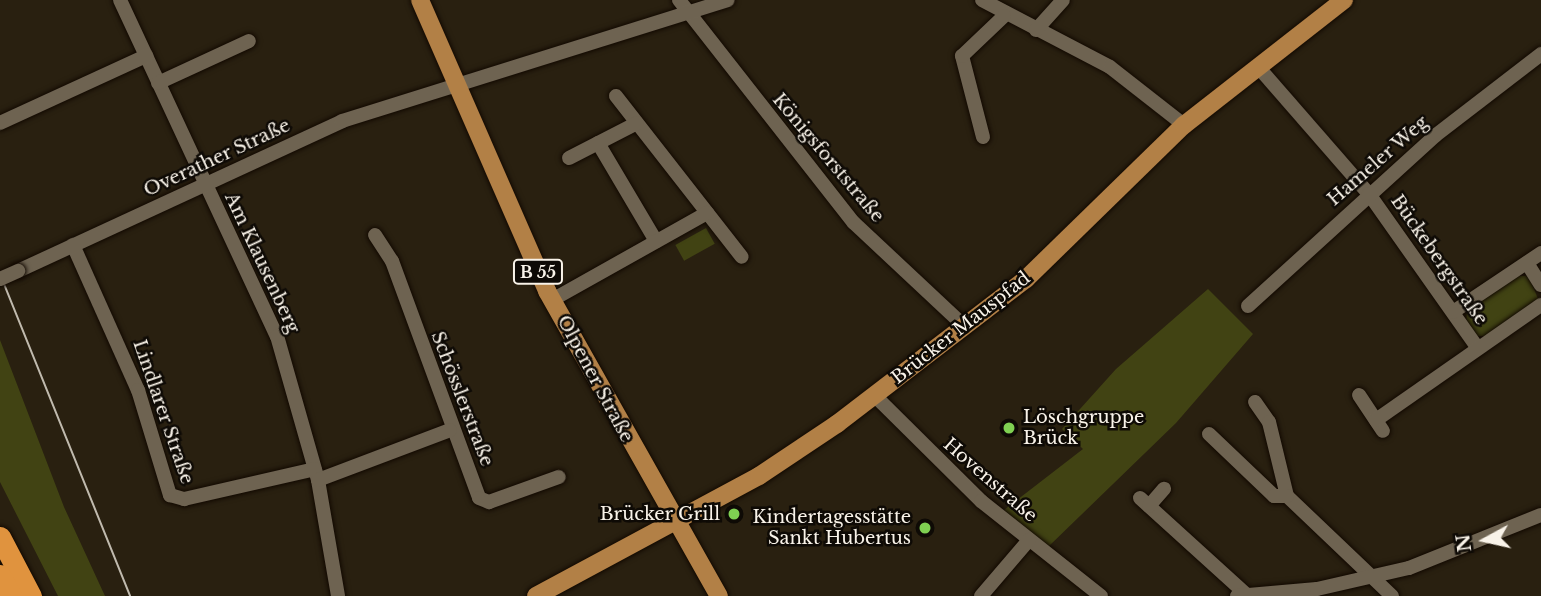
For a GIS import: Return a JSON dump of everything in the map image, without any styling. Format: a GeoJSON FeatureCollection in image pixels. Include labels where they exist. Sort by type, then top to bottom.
{"type":"FeatureCollection","features":[{"type":"Feature","properties":{"kind":"highway"},"geometry":{"type":"LineString","coordinates":[[0,537],[30,596]]}},
{"type":"Feature","properties":{"kind":"highway"},"geometry":{"type":"LineString","coordinates":[[0,575],[11,596]]}},
{"type":"Feature","properties":{"kind":"main road","name":"Olpener Straße"},"geometry":{"type":"LineString","coordinates":[[420,0],[455,86],[552,300],[672,520],[719,596]]}},
{"type":"Feature","properties":{"kind":"main road","name":"Brücker Mauspfad"},"geometry":{"type":"LineString","coordinates":[[536,596],[672,520],[767,471],[874,396],[1031,275],[1184,125],[1344,0]]}},
{"type":"Feature","properties":{"kind":"street","name":"Am Klausenberg"},"geometry":{"type":"LineString","coordinates":[[120,0],[276,336],[317,475],[338,596]]}},
{"type":"Feature","properties":{"kind":"street","name":"Königsforststraße"},"geometry":{"type":"LineString","coordinates":[[679,0],[853,223],[964,326]]}},
{"type":"Feature","properties":{"kind":"street","name":"Overather Straße"},"geometry":{"type":"LineString","coordinates":[[0,279],[342,121],[727,0]]}},
{"type":"Feature","properties":{"kind":"street"},"geometry":{"type":"LineString","coordinates":[[982,0],[1004,16],[1110,67],[1184,125]]}},
{"type":"Feature","properties":{"kind":"street"},"geometry":{"type":"LineString","coordinates":[[1036,30],[1063,0]]}},
{"type":"Feature","properties":{"kind":"street"},"geometry":{"type":"LineString","coordinates":[[983,137],[962,56],[1004,16]]}},
{"type":"Feature","properties":{"kind":"street"},"geometry":{"type":"LineString","coordinates":[[158,83],[249,41]]}},
{"type":"Feature","properties":{"kind":"street","name":"Hameler Weg"},"geometry":{"type":"LineString","coordinates":[[1248,306],[1368,194],[1541,54]]}},
{"type":"Feature","properties":{"kind":"street"},"geometry":{"type":"LineString","coordinates":[[0,122],[146,56]]}},
{"type":"Feature","properties":{"kind":"street","name":"Bückebergstraße"},"geometry":{"type":"LineString","coordinates":[[1259,68],[1368,194],[1477,347]]}},
{"type":"Feature","properties":{"kind":"street"},"geometry":{"type":"LineString","coordinates":[[616,96],[742,257]]}},
{"type":"Feature","properties":{"kind":"street"},"geometry":{"type":"LineString","coordinates":[[569,158],[637,123]]}},
{"type":"Feature","properties":{"kind":"street"},"geometry":{"type":"LineString","coordinates":[[598,143],[656,242]]}},
{"type":"Feature","properties":{"kind":"street"},"geometry":{"type":"LineString","coordinates":[[552,300],[707,213]]}},
{"type":"Feature","properties":{"kind":"street","name":"Schösslerstraße"},"geometry":{"type":"LineString","coordinates":[[375,234],[392,261],[450,430],[482,502],[559,477]]}},
{"type":"Feature","properties":{"kind":"street","name":"Lindlarer Straße"},"geometry":{"type":"LineString","coordinates":[[73,245],[138,390],[170,495],[184,499],[317,475]]}},
{"type":"Feature","properties":{"kind":"street"},"geometry":{"type":"LineString","coordinates":[[1453,312],[1541,253]]}},
{"type":"Feature","properties":{"kind":"street"},"geometry":{"type":"LineString","coordinates":[[1527,263],[1541,285]]}},
{"type":"Feature","properties":{"kind":"street"},"geometry":{"type":"LineString","coordinates":[[1359,395],[1379,426],[1477,347],[1541,305]]}},
{"type":"Feature","properties":{"kind":"street","name":"Hovenstraße"},"geometry":{"type":"LineString","coordinates":[[874,396],[1029,540],[981,596]]}},
{"type":"Feature","properties":{"kind":"street"},"geometry":{"type":"LineString","coordinates":[[1255,402],[1269,422],[1287,496],[1392,596]]}},
{"type":"Feature","properties":{"kind":"street"},"geometry":{"type":"LineString","coordinates":[[317,475],[450,430]]}},
{"type":"Feature","properties":{"kind":"street"},"geometry":{"type":"LineString","coordinates":[[1209,434],[1274,496],[1287,496]]}},
{"type":"Feature","properties":{"kind":"street"},"geometry":{"type":"LineString","coordinates":[[1164,489],[1145,502],[1247,596]]}},
{"type":"Feature","properties":{"kind":"street"},"geometry":{"type":"LineString","coordinates":[[1237,596],[1373,578],[1541,515]]}},
{"type":"Feature","properties":{"kind":"street"},"geometry":{"type":"LineString","coordinates":[[1029,540],[1101,596]]}},
{"type":"Feature","properties":{"kind":"shaded area"},"geometry":{"type":"Polygon","coordinates":[[[706,228],[715,244],[684,261],[675,245],[706,228]]]}},
{"type":"Feature","properties":{"kind":"shaded area"},"geometry":{"type":"Polygon","coordinates":[[[1516,276],[1529,276],[1538,299],[1488,336],[1476,336],[1466,324],[1467,310],[1516,276]]]}},
{"type":"Feature","properties":{"kind":"shaded area"},"geometry":{"type":"Polygon","coordinates":[[[1208,289],[1253,334],[1176,423],[1048,547],[1004,510],[1083,449],[1062,429],[1116,369],[1208,289]]]}},
{"type":"Feature","properties":{"kind":"shaded area"},"geometry":{"type":"Polygon","coordinates":[[[0,340],[64,507],[105,596],[58,596],[0,482],[0,340]]]}},
{"type":"Feature","properties":{"kind":"tram line"},"geometry":{"type":"LineString","coordinates":[[0,274],[130,596]]}},
{"type":"Feature","properties":{"kind":"place","name":"Löschgruppe Brück"},"geometry":{"type":"Point","coordinates":[1009,428]}},
{"type":"Feature","properties":{"kind":"place","name":"Brücker Grill"},"geometry":{"type":"Point","coordinates":[734,514]}},
{"type":"Feature","properties":{"kind":"place","name":"Kindertagesstätte Sankt Hubertus"},"geometry":{"type":"Point","coordinates":[925,528]}}]}
